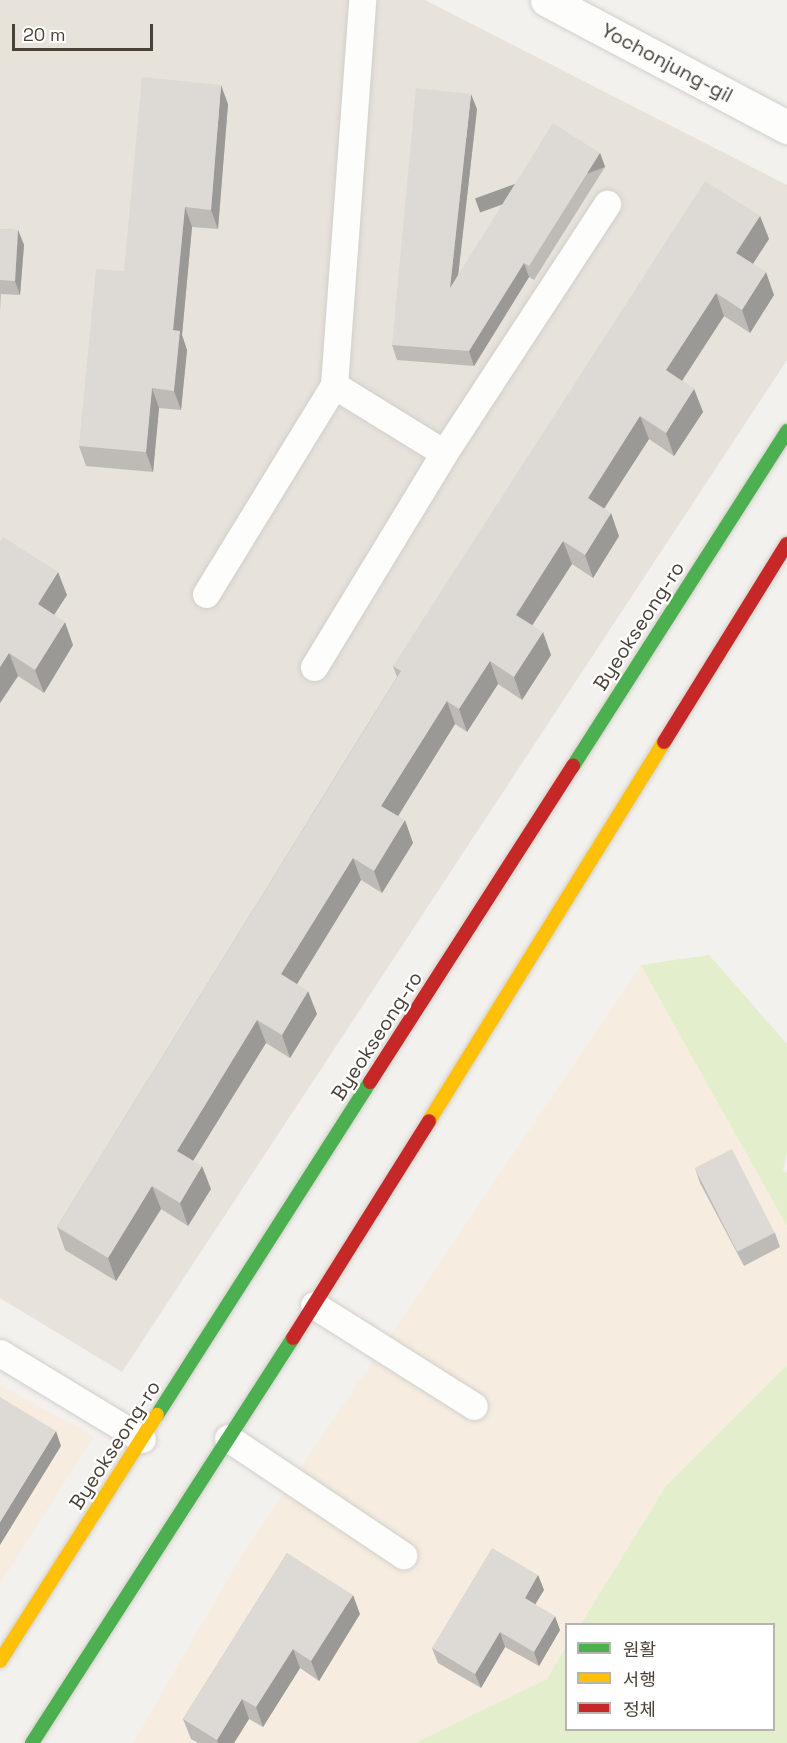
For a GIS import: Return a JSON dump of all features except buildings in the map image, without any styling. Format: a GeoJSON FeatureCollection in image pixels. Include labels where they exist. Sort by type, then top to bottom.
{"type":"FeatureCollection","features":[{"type":"Feature","properties":{"kind":"main road","name":"Byeokseong-ro"},"geometry":{"type":"LineString","coordinates":[[0,1661],[787,431]]}},
{"type":"Feature","properties":{"kind":"main road"},"geometry":{"type":"LineString","coordinates":[[32,1743],[314,1305],[787,544]]}},
{"type":"Feature","properties":{"kind":"street","name":"Yochonjung-gil"},"geometry":{"type":"LineString","coordinates":[[547,0],[787,127]]}},
{"type":"Feature","properties":{"kind":"lane"},"geometry":{"type":"LineString","coordinates":[[206,594],[334,385],[362,0]]}},
{"type":"Feature","properties":{"kind":"lane"},"geometry":{"type":"LineString","coordinates":[[314,668],[444,453],[607,204]]}},
{"type":"Feature","properties":{"kind":"lane"},"geometry":{"type":"LineString","coordinates":[[334,385],[444,453]]}},
{"type":"Feature","properties":{"kind":"lane"},"geometry":{"type":"LineString","coordinates":[[314,1305],[474,1406]]}},
{"type":"Feature","properties":{"kind":"lane"},"geometry":{"type":"LineString","coordinates":[[0,1353],[142,1439]]}},
{"type":"Feature","properties":{"kind":"lane"},"geometry":{"type":"LineString","coordinates":[[228,1438],[403,1556]]}},
{"type":"Feature","properties":{"kind":"shaded area"},"geometry":{"type":"Polygon","coordinates":[[[0,0],[425,0],[787,185],[787,360],[122,1372],[0,1298],[0,0]]]}},
{"type":"Feature","properties":{"kind":"shaded area"},"geometry":{"type":"Polygon","coordinates":[[[641,965],[660,985],[787,1223],[787,1365],[666,1486],[582,1623],[565,1623],[565,1649],[547,1679],[415,1743],[133,1743],[243,1553],[641,965]]]}},
{"type":"Feature","properties":{"kind":"shaded area"},"geometry":{"type":"Polygon","coordinates":[[[0,1385],[94,1436],[0,1584],[0,1385]]]}},
{"type":"Feature","properties":{"kind":"green space"},"geometry":{"type":"Polygon","coordinates":[[[709,955],[787,1044],[787,1153],[783,1170],[787,1173],[787,1226],[641,965],[709,955]]]}},
{"type":"Feature","properties":{"kind":"green space"},"geometry":{"type":"Polygon","coordinates":[[[787,1365],[787,1743],[415,1743],[547,1679],[565,1649],[565,1731],[775,1731],[775,1623],[582,1623],[666,1486],[787,1365]]]}},
{"type":"Feature","properties":{"kind":"traffic: fast"},"geometry":{"type":"LineString","coordinates":[[573,766],[787,431]]}},
{"type":"Feature","properties":{"kind":"traffic: fast"},"geometry":{"type":"LineString","coordinates":[[157,1415],[370,1082]]}},
{"type":"Feature","properties":{"kind":"traffic: fast"},"geometry":{"type":"LineString","coordinates":[[32,1743],[293,1338]]}},
{"type":"Feature","properties":{"kind":"traffic: slow"},"geometry":{"type":"LineString","coordinates":[[429,1121],[664,742]]}},
{"type":"Feature","properties":{"kind":"traffic: slow"},"geometry":{"type":"LineString","coordinates":[[0,1661],[157,1415]]}},
{"type":"Feature","properties":{"kind":"traffic: jam"},"geometry":{"type":"LineString","coordinates":[[664,742],[787,544]]}},
{"type":"Feature","properties":{"kind":"traffic: jam"},"geometry":{"type":"LineString","coordinates":[[370,1082],[573,766]]}},
{"type":"Feature","properties":{"kind":"traffic: jam"},"geometry":{"type":"LineString","coordinates":[[293,1338],[429,1121]]}}]}
